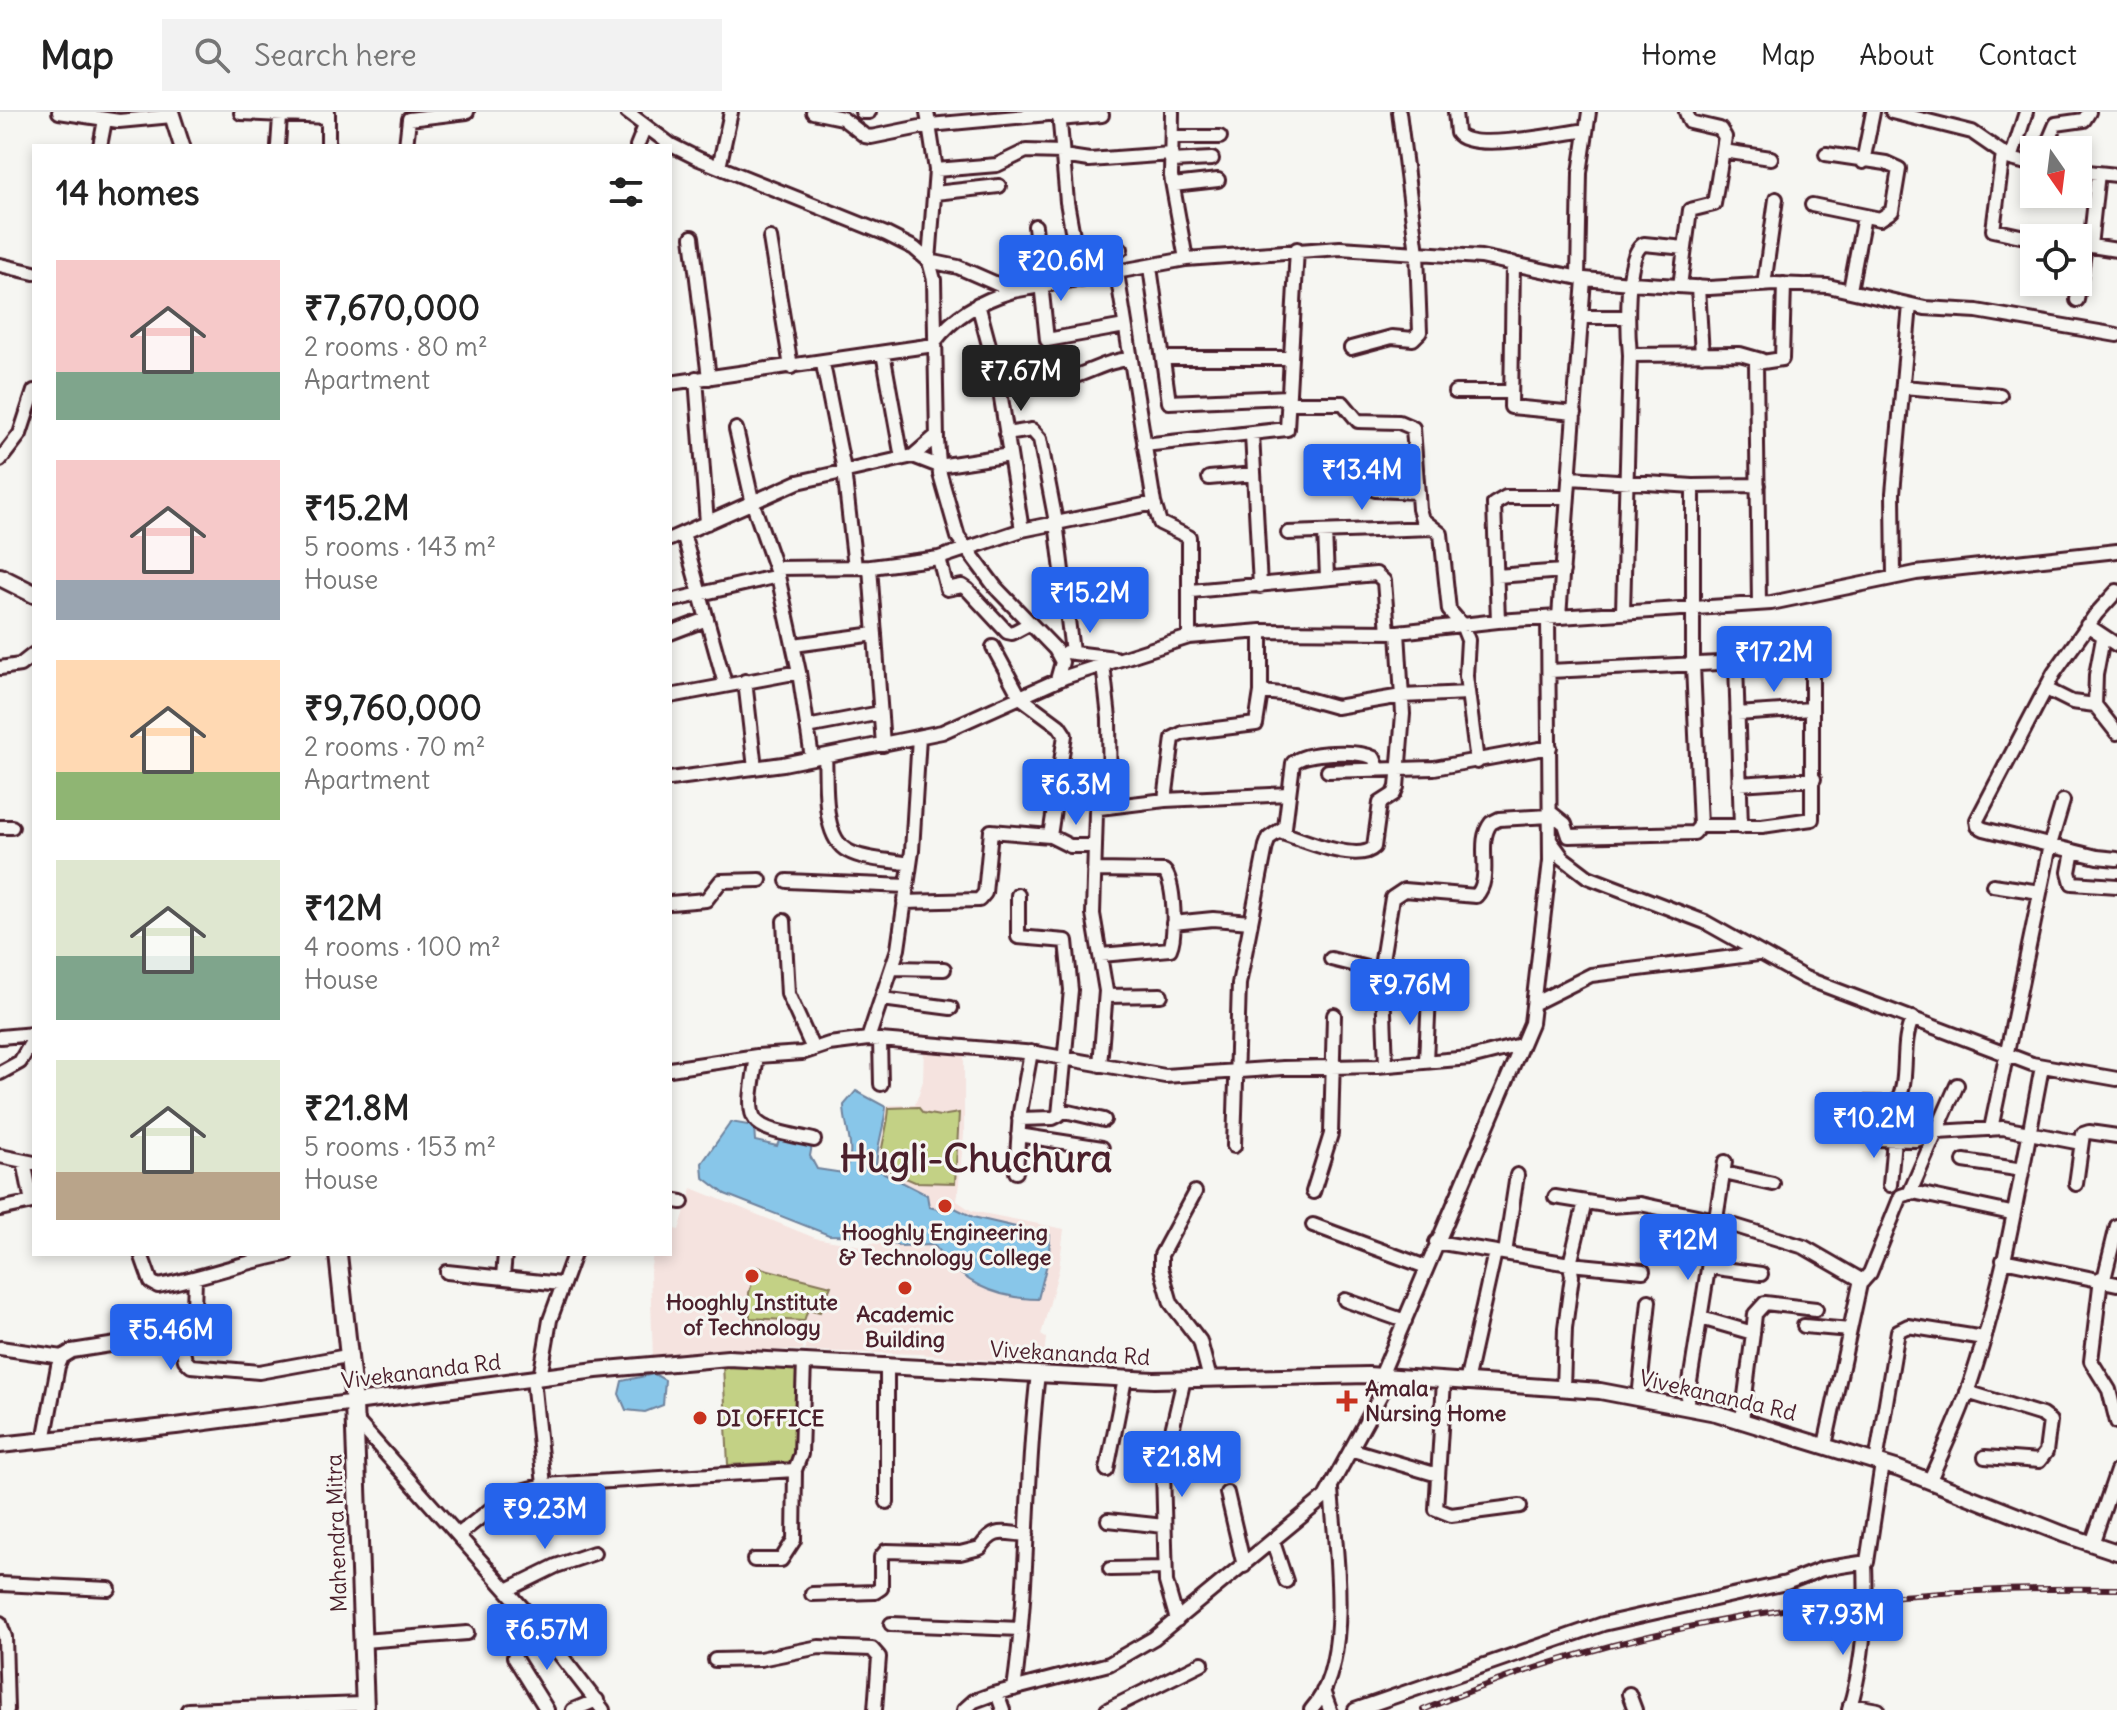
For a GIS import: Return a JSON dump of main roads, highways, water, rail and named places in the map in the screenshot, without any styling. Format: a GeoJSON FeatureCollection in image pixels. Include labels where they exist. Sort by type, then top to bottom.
{"type":"FeatureCollection","features":[{"type":"Feature","properties":{"kind":"main road"},"geometry":{"type":"LineString","coordinates":[[1,578],[32,593]]}},
{"type":"Feature","properties":{"kind":"main road","name":"Mahendra Mitra"},"geometry":{"type":"LineString","coordinates":[[338,1256],[354,1410],[364,1707]]}},
{"type":"Feature","properties":{"kind":"water"},"geometry":{"type":"Polygon","coordinates":[[[856,1091],[886,1107],[876,1169],[927,1195],[929,1207],[941,1210],[953,1207],[973,1217],[1050,1235],[1049,1256],[1038,1299],[1006,1295],[979,1286],[955,1269],[934,1245],[899,1246],[880,1236],[829,1235],[725,1194],[703,1177],[702,1163],[731,1122],[754,1126],[755,1141],[777,1146],[780,1138],[812,1145],[810,1156],[817,1169],[843,1173],[850,1157],[844,1105],[856,1091]]]}},
{"type":"Feature","properties":{"kind":"water"},"geometry":{"type":"Polygon","coordinates":[[[654,1374],[665,1380],[663,1405],[645,1412],[626,1410],[619,1394],[622,1381],[654,1374]]]}},
{"type":"Feature","properties":{"kind":"railway"},"geometry":{"type":"LineString","coordinates":[[1423,1710],[1506,1678],[1590,1651],[1763,1613],[1940,1593],[2117,1589]]}},
{"type":"Feature","properties":{"kind":"place","name":"Hooghly Engineering & Technology College"},"geometry":{"type":"Point","coordinates":[945,1206]}},
{"type":"Feature","properties":{"kind":"place","name":"Hooghly Institute of Technology"},"geometry":{"type":"Point","coordinates":[752,1276]}},
{"type":"Feature","properties":{"kind":"place","name":"Academic Building"},"geometry":{"type":"Point","coordinates":[905,1288]}},
{"type":"Feature","properties":{"kind":"place","name":"Amala Nursing Home"},"geometry":{"type":"Point","coordinates":[1347,1401]}},
{"type":"Feature","properties":{"kind":"place","name":"DI OFFICE"},"geometry":{"type":"Point","coordinates":[700,1418]}},
{"type":"Feature","properties":{"kind":"district","name":"Hugli-Chuchura"},"geometry":{"type":"Point","coordinates":[976,1158]}}]}
